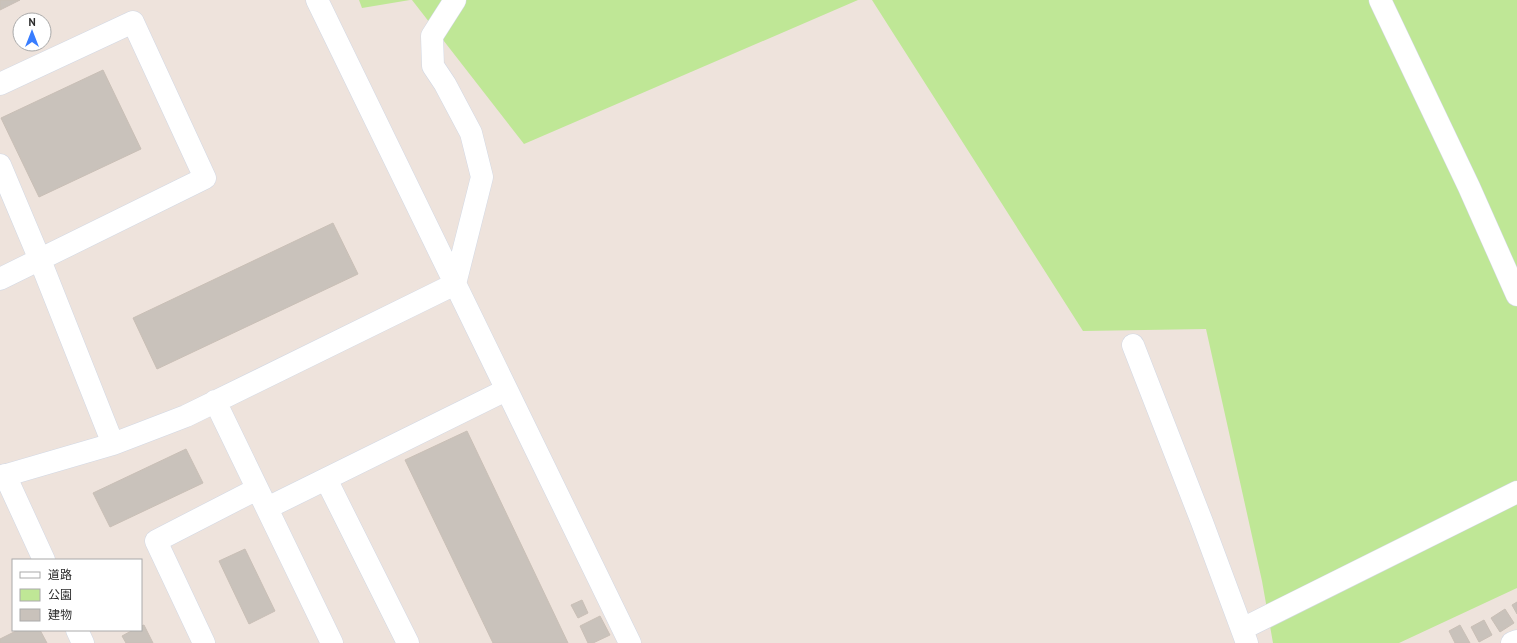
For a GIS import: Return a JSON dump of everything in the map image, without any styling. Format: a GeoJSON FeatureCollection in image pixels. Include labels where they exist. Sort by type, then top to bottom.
{"type":"FeatureCollection","features":[{"type":"Feature","properties":{"kind":"lane"},"geometry":{"type":"LineString","coordinates":[[317,0],[630,643]]}},
{"type":"Feature","properties":{"kind":"lane"},"geometry":{"type":"LineString","coordinates":[[44,559],[2,476],[113,444],[186,416],[455,284],[482,177],[471,133],[445,84],[433,66],[432,36],[454,0]]}},
{"type":"Feature","properties":{"kind":"lane"},"geometry":{"type":"LineString","coordinates":[[1380,0],[1469,187],[1517,295]]}},
{"type":"Feature","properties":{"kind":"lane"},"geometry":{"type":"LineString","coordinates":[[0,84],[133,22],[205,178],[0,279]]}},
{"type":"Feature","properties":{"kind":"lane"},"geometry":{"type":"LineString","coordinates":[[0,165],[40,260],[113,444]]}},
{"type":"Feature","properties":{"kind":"lane"},"geometry":{"type":"LineString","coordinates":[[1133,345],[1244,636],[1517,492]]}},
{"type":"Feature","properties":{"kind":"lane"},"geometry":{"type":"LineString","coordinates":[[204,643],[156,541],[262,499],[326,479],[506,390]]}},
{"type":"Feature","properties":{"kind":"lane"},"geometry":{"type":"LineString","coordinates":[[215,401],[332,643]]}},
{"type":"Feature","properties":{"kind":"lane"},"geometry":{"type":"LineString","coordinates":[[326,479],[408,643]]}},
{"type":"Feature","properties":{"kind":"lane"},"geometry":{"type":"LineString","coordinates":[[77,631],[83,643]]}},
{"type":"Feature","properties":{"kind":"lane"},"geometry":{"type":"LineString","coordinates":[[1512,643],[1517,641]]}},
{"type":"Feature","properties":{"kind":"green space"},"geometry":{"type":"Polygon","coordinates":[[[359,0],[410,0],[362,8],[359,0]]]}},
{"type":"Feature","properties":{"kind":"green space"},"geometry":{"type":"Polygon","coordinates":[[[412,0],[858,0],[524,144],[412,0]]]}},
{"type":"Feature","properties":{"kind":"green space"},"geometry":{"type":"Polygon","coordinates":[[[872,0],[1517,0],[1517,588],[1399,643],[1273,643],[1262,581],[1206,329],[1083,331],[872,0]]]}},
{"type":"Feature","properties":{"kind":"building"},"geometry":{"type":"Polygon","coordinates":[[[0,0],[20,0],[0,10],[0,0]]]}},
{"type":"Feature","properties":{"kind":"building"},"geometry":{"type":"Polygon","coordinates":[[[103,70],[141,149],[39,197],[1,118],[103,70]]]}},
{"type":"Feature","properties":{"kind":"building"},"geometry":{"type":"Polygon","coordinates":[[[333,223],[358,274],[157,369],[133,318],[333,223]]]}},
{"type":"Feature","properties":{"kind":"building"},"geometry":{"type":"Polygon","coordinates":[[[467,431],[568,643],[493,643],[405,460],[467,431]]]}},
{"type":"Feature","properties":{"kind":"building"},"geometry":{"type":"Polygon","coordinates":[[[186,449],[203,483],[110,527],[93,493],[186,449]]]}},
{"type":"Feature","properties":{"kind":"building"},"geometry":{"type":"Polygon","coordinates":[[[245,549],[275,611],[249,624],[219,561],[245,549]]]}},
{"type":"Feature","properties":{"kind":"building"},"geometry":{"type":"Polygon","coordinates":[[[582,600],[588,613],[578,618],[571,605],[582,600]]]}},
{"type":"Feature","properties":{"kind":"building"},"geometry":{"type":"Polygon","coordinates":[[[1517,602],[1517,614],[1512,605],[1517,602]]]}},
{"type":"Feature","properties":{"kind":"building"},"geometry":{"type":"Polygon","coordinates":[[[1505,609],[1514,623],[1500,632],[1491,618],[1505,609]]]}},
{"type":"Feature","properties":{"kind":"building"},"geometry":{"type":"Polygon","coordinates":[[[600,616],[610,635],[593,643],[588,643],[580,626],[600,616]]]}},
{"type":"Feature","properties":{"kind":"building"},"geometry":{"type":"Polygon","coordinates":[[[1484,620],[1492,635],[1479,642],[1471,627],[1484,620]]]}},
{"type":"Feature","properties":{"kind":"building"},"geometry":{"type":"Polygon","coordinates":[[[144,625],[153,643],[126,643],[122,636],[131,631],[142,631],[142,626],[144,625]]]}},
{"type":"Feature","properties":{"kind":"building"},"geometry":{"type":"Polygon","coordinates":[[[1460,625],[1470,643],[1455,643],[1449,631],[1460,625]]]}},
{"type":"Feature","properties":{"kind":"building"},"geometry":{"type":"Polygon","coordinates":[[[16,631],[41,631],[47,643],[0,643],[0,639],[16,631]]]}}]}
